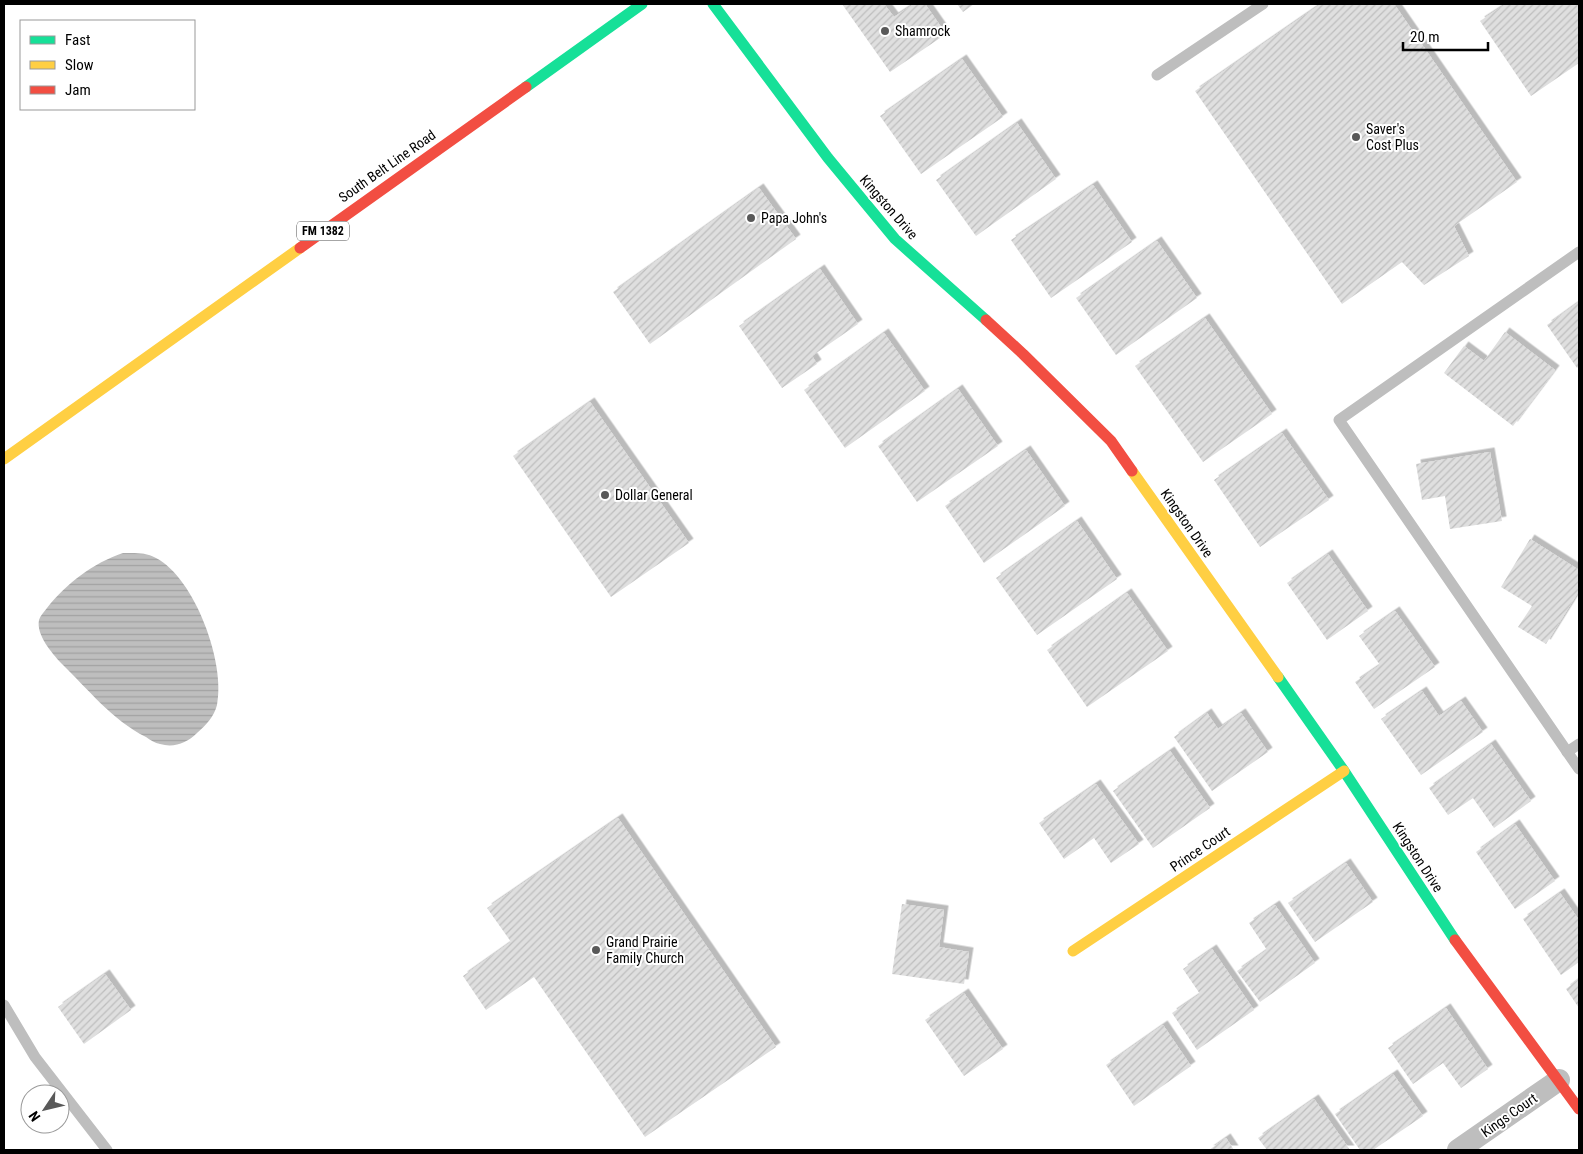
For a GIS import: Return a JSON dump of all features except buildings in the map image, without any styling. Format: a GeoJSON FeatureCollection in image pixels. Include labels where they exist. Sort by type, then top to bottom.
{"type":"FeatureCollection","features":[{"type":"Feature","properties":{"kind":"street","name":"South Belt Line Road"},"geometry":{"type":"LineString","coordinates":[[4,459],[642,4]]}},
{"type":"Feature","properties":{"kind":"street","name":"Kingston Drive"},"geometry":{"type":"LineString","coordinates":[[713,4],[828,158],[894,239],[1023,354],[1111,441],[1344,771],[1447,929],[1579,1109]]}},
{"type":"Feature","properties":{"kind":"street","name":"Prince Court"},"geometry":{"type":"LineString","coordinates":[[1073,951],[1344,771]]}},
{"type":"Feature","properties":{"kind":"street","name":"Kings Court"},"geometry":{"type":"LineString","coordinates":[[1458,1150],[1559,1080]]}},
{"type":"Feature","properties":{"kind":"lane"},"geometry":{"type":"LineString","coordinates":[[1157,75],[1263,4]]}},
{"type":"Feature","properties":{"kind":"lane"},"geometry":{"type":"LineString","coordinates":[[1579,252],[1338,420],[1579,769]]}},
{"type":"Feature","properties":{"kind":"lane"},"geometry":{"type":"LineString","coordinates":[[1567,752],[1579,744]]}},
{"type":"Feature","properties":{"kind":"lane"},"geometry":{"type":"LineString","coordinates":[[4,1005],[35,1057],[107,1150]]}},
{"type":"Feature","properties":{"kind":"shaded area"},"geometry":{"type":"Polygon","coordinates":[[[123,553],[148,555],[170,568],[195,602],[212,646],[219,688],[216,709],[204,727],[193,737],[180,744],[165,745],[156,743],[122,722],[61,663],[42,638],[40,632],[40,617],[63,590],[91,568],[123,553]]]}},
{"type":"Feature","properties":{"kind":"traffic: fast"},"geometry":{"type":"LineString","coordinates":[[526,87],[642,4]]}},
{"type":"Feature","properties":{"kind":"traffic: fast"},"geometry":{"type":"LineString","coordinates":[[713,4],[828,158],[895,239],[986,320]]}},
{"type":"Feature","properties":{"kind":"traffic: fast"},"geometry":{"type":"LineString","coordinates":[[1278,677],[1344,771],[1455,940]]}},
{"type":"Feature","properties":{"kind":"traffic: slow"},"geometry":{"type":"LineString","coordinates":[[4,459],[300,248]]}},
{"type":"Feature","properties":{"kind":"traffic: slow"},"geometry":{"type":"LineString","coordinates":[[1132,471],[1278,677]]}},
{"type":"Feature","properties":{"kind":"traffic: slow"},"geometry":{"type":"LineString","coordinates":[[1073,951],[1344,771]]}},
{"type":"Feature","properties":{"kind":"traffic: jam"},"geometry":{"type":"LineString","coordinates":[[300,248],[526,87]]}},
{"type":"Feature","properties":{"kind":"traffic: jam"},"geometry":{"type":"LineString","coordinates":[[986,320],[1111,441],[1132,471]]}},
{"type":"Feature","properties":{"kind":"traffic: jam"},"geometry":{"type":"LineString","coordinates":[[1455,940],[1579,1109]]}},
{"type":"Feature","properties":{"kind":"place","name":"Shamrock"},"geometry":{"type":"Point","coordinates":[885,31]}},
{"type":"Feature","properties":{"kind":"place","name":"Saver's Cost Plus"},"geometry":{"type":"Point","coordinates":[1356,137]}},
{"type":"Feature","properties":{"kind":"place","name":"Papa John's"},"geometry":{"type":"Point","coordinates":[751,218]}},
{"type":"Feature","properties":{"kind":"place","name":"Dollar General"},"geometry":{"type":"Point","coordinates":[605,495]}},
{"type":"Feature","properties":{"kind":"place","name":"Grand Prairie Family Church"},"geometry":{"type":"Point","coordinates":[596,950]}}]}
